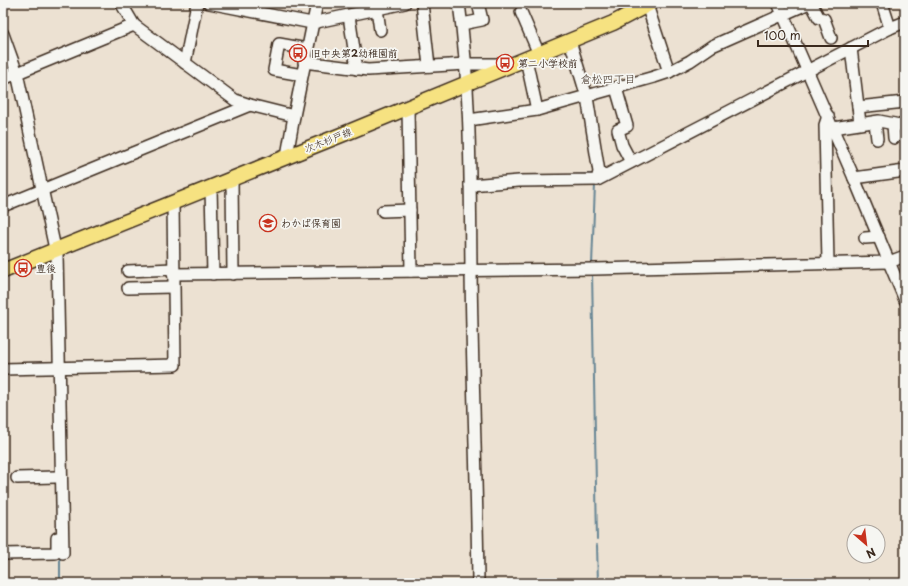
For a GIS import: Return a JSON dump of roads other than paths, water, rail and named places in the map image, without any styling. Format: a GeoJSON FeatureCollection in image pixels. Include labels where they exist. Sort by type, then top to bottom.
{"type":"FeatureCollection","features":[{"type":"Feature","properties":{"kind":"main road","name":"次木杉戸線"},"geometry":{"type":"LineString","coordinates":[[3,271],[408,108],[613,23],[649,4]]}},
{"type":"Feature","properties":{"kind":"street"},"geometry":{"type":"LineString","coordinates":[[121,3],[134,25],[235,100],[294,116]]}},
{"type":"Feature","properties":{"kind":"street"},"geometry":{"type":"LineString","coordinates":[[185,63],[197,3]]}},
{"type":"Feature","properties":{"kind":"street"},"geometry":{"type":"LineString","coordinates":[[209,3],[312,23],[406,3]]}},
{"type":"Feature","properties":{"kind":"street"},"geometry":{"type":"LineString","coordinates":[[288,156],[304,62],[317,3]]}},
{"type":"Feature","properties":{"kind":"street"},"geometry":{"type":"LineString","coordinates":[[422,3],[429,66]]}},
{"type":"Feature","properties":{"kind":"street"},"geometry":{"type":"LineString","coordinates":[[459,3],[468,83],[478,583]]}},
{"type":"Feature","properties":{"kind":"street"},"geometry":{"type":"LineString","coordinates":[[462,24],[482,20],[478,3]]}},
{"type":"Feature","properties":{"kind":"street"},"geometry":{"type":"LineString","coordinates":[[778,3],[828,116],[836,128],[858,178],[879,237],[905,300]]}},
{"type":"Feature","properties":{"kind":"street"},"geometry":{"type":"LineString","coordinates":[[469,120],[537,110],[587,97],[669,72],[690,61],[712,46],[810,3],[819,18],[824,19],[831,38]]}},
{"type":"Feature","properties":{"kind":"street"},"geometry":{"type":"LineString","coordinates":[[882,3],[890,28]]}},
{"type":"Feature","properties":{"kind":"street"},"geometry":{"type":"LineString","coordinates":[[649,4],[669,72]]}},
{"type":"Feature","properties":{"kind":"street"},"geometry":{"type":"LineString","coordinates":[[377,9],[380,30]]}},
{"type":"Feature","properties":{"kind":"street"},"geometry":{"type":"LineString","coordinates":[[521,12],[526,59],[537,110]]}},
{"type":"Feature","properties":{"kind":"street"},"geometry":{"type":"LineString","coordinates":[[349,16],[357,69]]}},
{"type":"Feature","properties":{"kind":"street"},"geometry":{"type":"LineString","coordinates":[[470,185],[519,181],[596,180],[890,28],[905,22]]}},
{"type":"Feature","properties":{"kind":"street"},"geometry":{"type":"LineString","coordinates":[[3,79],[134,25]]}},
{"type":"Feature","properties":{"kind":"street"},"geometry":{"type":"LineString","coordinates":[[3,34],[17,73],[54,244],[57,551],[52,553],[3,554]]}},
{"type":"Feature","properties":{"kind":"street"},"geometry":{"type":"LineString","coordinates":[[570,41],[587,97],[599,172],[596,180]]}},
{"type":"Feature","properties":{"kind":"street"},"geometry":{"type":"LineString","coordinates":[[302,75],[274,70],[279,44],[307,49]]}},
{"type":"Feature","properties":{"kind":"street"},"geometry":{"type":"LineString","coordinates":[[851,48],[860,123]]}},
{"type":"Feature","properties":{"kind":"street"},"geometry":{"type":"LineString","coordinates":[[332,55],[334,66]]}},
{"type":"Feature","properties":{"kind":"street"},"geometry":{"type":"LineString","coordinates":[[304,62],[368,70],[526,59]]}},
{"type":"Feature","properties":{"kind":"street"},"geometry":{"type":"LineString","coordinates":[[616,88],[627,126],[618,130],[622,145],[631,162]]}},
{"type":"Feature","properties":{"kind":"street"},"geometry":{"type":"LineString","coordinates":[[858,108],[905,102]]}},
{"type":"Feature","properties":{"kind":"street"},"geometry":{"type":"LineString","coordinates":[[3,206],[250,105]]}},
{"type":"Feature","properties":{"kind":"street"},"geometry":{"type":"LineString","coordinates":[[408,108],[411,271]]}},
{"type":"Feature","properties":{"kind":"street"},"geometry":{"type":"LineString","coordinates":[[828,116],[825,125],[828,260]]}},
{"type":"Feature","properties":{"kind":"street"},"geometry":{"type":"LineString","coordinates":[[836,128],[879,121],[905,126]]}},
{"type":"Feature","properties":{"kind":"street"},"geometry":{"type":"LineString","coordinates":[[874,122],[876,139]]}},
{"type":"Feature","properties":{"kind":"street"},"geometry":{"type":"LineString","coordinates":[[893,124],[894,138]]}},
{"type":"Feature","properties":{"kind":"street"},"geometry":{"type":"LineString","coordinates":[[858,178],[905,171]]}},
{"type":"Feature","properties":{"kind":"street"},"geometry":{"type":"LineString","coordinates":[[232,179],[233,274]]}},
{"type":"Feature","properties":{"kind":"street"},"geometry":{"type":"LineString","coordinates":[[211,188],[213,274]]}},
{"type":"Feature","properties":{"kind":"street"},"geometry":{"type":"LineString","coordinates":[[3,369],[175,365],[173,203]]}},
{"type":"Feature","properties":{"kind":"street"},"geometry":{"type":"LineString","coordinates":[[383,211],[410,210]]}},
{"type":"Feature","properties":{"kind":"street"},"geometry":{"type":"LineString","coordinates":[[865,238],[879,237]]}},
{"type":"Feature","properties":{"kind":"street"},"geometry":{"type":"LineString","coordinates":[[128,271],[213,274],[411,271],[592,261],[828,260],[889,262],[905,256]]}},
{"type":"Feature","properties":{"kind":"street"},"geometry":{"type":"LineString","coordinates":[[471,267],[595,269],[828,260]]}},
{"type":"Feature","properties":{"kind":"street"},"geometry":{"type":"LineString","coordinates":[[128,288],[173,287]]}},
{"type":"Feature","properties":{"kind":"street"},"geometry":{"type":"LineString","coordinates":[[56,368],[63,553]]}},
{"type":"Feature","properties":{"kind":"street"},"geometry":{"type":"LineString","coordinates":[[17,478],[56,477]]}},
{"type":"Feature","properties":{"kind":"waterway"},"geometry":{"type":"LineString","coordinates":[[570,175],[594,174]]}},
{"type":"Feature","properties":{"kind":"waterway"},"geometry":{"type":"LineString","coordinates":[[592,265],[595,184]]}},
{"type":"Feature","properties":{"kind":"waterway"},"geometry":{"type":"LineString","coordinates":[[592,272],[597,539]]}},
{"type":"Feature","properties":{"kind":"waterway"},"geometry":{"type":"LineString","coordinates":[[597,545],[598,583]]}},
{"type":"Feature","properties":{"kind":"waterway"},"geometry":{"type":"LineString","coordinates":[[60,556],[60,583]]}},
{"type":"Feature","properties":{"kind":"place","name":"旧中央第2幼稚園前"},"geometry":{"type":"Point","coordinates":[298,53]}},
{"type":"Feature","properties":{"kind":"place","name":"第二小学校前"},"geometry":{"type":"Point","coordinates":[505,63]}},
{"type":"Feature","properties":{"kind":"place","name":"わかば保育園"},"geometry":{"type":"Point","coordinates":[268,223]}},
{"type":"Feature","properties":{"kind":"place","name":"豊後"},"geometry":{"type":"Point","coordinates":[23,268]}},
{"type":"Feature","properties":{"kind":"district","name":"倉松四丁目"},"geometry":{"type":"Point","coordinates":[608,79]}}]}
